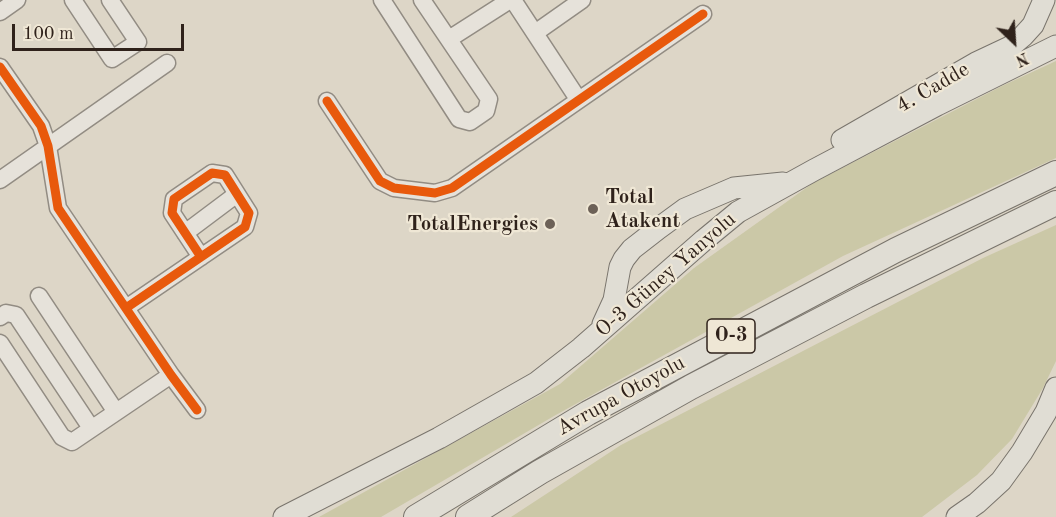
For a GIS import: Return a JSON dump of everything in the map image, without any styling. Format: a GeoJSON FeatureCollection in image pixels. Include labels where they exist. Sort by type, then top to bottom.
{"type":"FeatureCollection","features":[{"type":"Feature","properties":{"kind":"highway","name":"Avrupa Otoyolu"},"geometry":{"type":"LineString","coordinates":[[416,517],[588,413],[896,250],[1056,173]]}},
{"type":"Feature","properties":{"kind":"highway","name":"Avrupa Otoyolu"},"geometry":{"type":"LineString","coordinates":[[468,517],[540,472],[691,387],[877,290],[1056,203]]}},
{"type":"Feature","properties":{"kind":"main road","name":"4. Cadde"},"geometry":{"type":"LineString","coordinates":[[814,170],[825,151],[837,143],[1017,42],[1033,25],[1044,0]]}},
{"type":"Feature","properties":{"kind":"main road","name":"O-3 Güney Yanyolu"},"geometry":{"type":"LineString","coordinates":[[284,517],[515,397],[556,368],[738,212],[814,170],[1056,46]]}},
{"type":"Feature","properties":{"kind":"main road"},"geometry":{"type":"LineString","coordinates":[[598,333],[614,300],[620,267],[632,249],[685,209],[711,196],[734,188],[792,182]]}},
{"type":"Feature","properties":{"kind":"main road"},"geometry":{"type":"LineString","coordinates":[[957,517],[977,503],[1001,481],[1046,412],[1056,388]]}},
{"type":"Feature","properties":{"kind":"street"},"geometry":{"type":"LineString","coordinates":[[0,12],[17,0]]}},
{"type":"Feature","properties":{"kind":"street"},"geometry":{"type":"LineString","coordinates":[[73,0],[112,59],[138,42],[110,0]]}},
{"type":"Feature","properties":{"kind":"street"},"geometry":{"type":"LineString","coordinates":[[382,0],[459,119],[471,122],[486,111],[489,99],[422,0]]}},
{"type":"Feature","properties":{"kind":"street"},"geometry":{"type":"LineString","coordinates":[[448,39],[511,0],[578,99]]}},
{"type":"Feature","properties":{"kind":"street"},"geometry":{"type":"LineString","coordinates":[[534,33],[574,2]]}},
{"type":"Feature","properties":{"kind":"street"},"geometry":{"type":"LineString","coordinates":[[327,101],[380,181],[394,188],[435,193],[452,189],[703,14]]}},
{"type":"Feature","properties":{"kind":"street"},"geometry":{"type":"LineString","coordinates":[[0,180],[167,63]]}},
{"type":"Feature","properties":{"kind":"street"},"geometry":{"type":"LineString","coordinates":[[0,67],[41,126],[48,146],[58,208],[197,410]]}},
{"type":"Feature","properties":{"kind":"street"},"geometry":{"type":"LineString","coordinates":[[126,308],[201,257],[245,227],[249,213],[225,175],[212,172],[174,199],[172,213],[201,257]]}},
{"type":"Feature","properties":{"kind":"street"},"geometry":{"type":"LineString","coordinates":[[185,233],[237,194]]}},
{"type":"Feature","properties":{"kind":"street"},"geometry":{"type":"LineString","coordinates":[[39,296],[116,412]]}},
{"type":"Feature","properties":{"kind":"street"},"geometry":{"type":"LineString","coordinates":[[0,317],[6,313],[16,315],[91,428]]}},
{"type":"Feature","properties":{"kind":"street"},"geometry":{"type":"LineString","coordinates":[[0,343],[62,437],[72,442],[171,375]]}},
{"type":"Feature","properties":{"kind":"shaded area"},"geometry":{"type":"Polygon","coordinates":[[[1056,61],[1056,158],[843,256],[554,416],[381,517],[319,517],[560,384],[694,268],[813,183],[1002,86],[1056,61]]]}},
{"type":"Feature","properties":{"kind":"shaded area"},"geometry":{"type":"Polygon","coordinates":[[[1056,225],[1056,361],[1043,388],[1012,439],[977,475],[922,517],[511,517],[621,445],[983,258],[1056,225]]]}},
{"type":"Feature","properties":{"kind":"cycle path"},"geometry":{"type":"LineString","coordinates":[[327,101],[380,181],[394,188],[435,193],[452,188],[703,14]]}},
{"type":"Feature","properties":{"kind":"cycle path"},"geometry":{"type":"LineString","coordinates":[[0,67],[41,126],[48,146],[58,208],[197,410]]}},
{"type":"Feature","properties":{"kind":"cycle path"},"geometry":{"type":"LineString","coordinates":[[126,308],[245,227],[249,213],[225,175],[212,173],[174,199],[172,213],[201,257]]}},
{"type":"Feature","properties":{"kind":"place","name":"Total Atakent"},"geometry":{"type":"Point","coordinates":[593,209]}},
{"type":"Feature","properties":{"kind":"place","name":"TotalEnergies"},"geometry":{"type":"Point","coordinates":[550,224]}}]}
